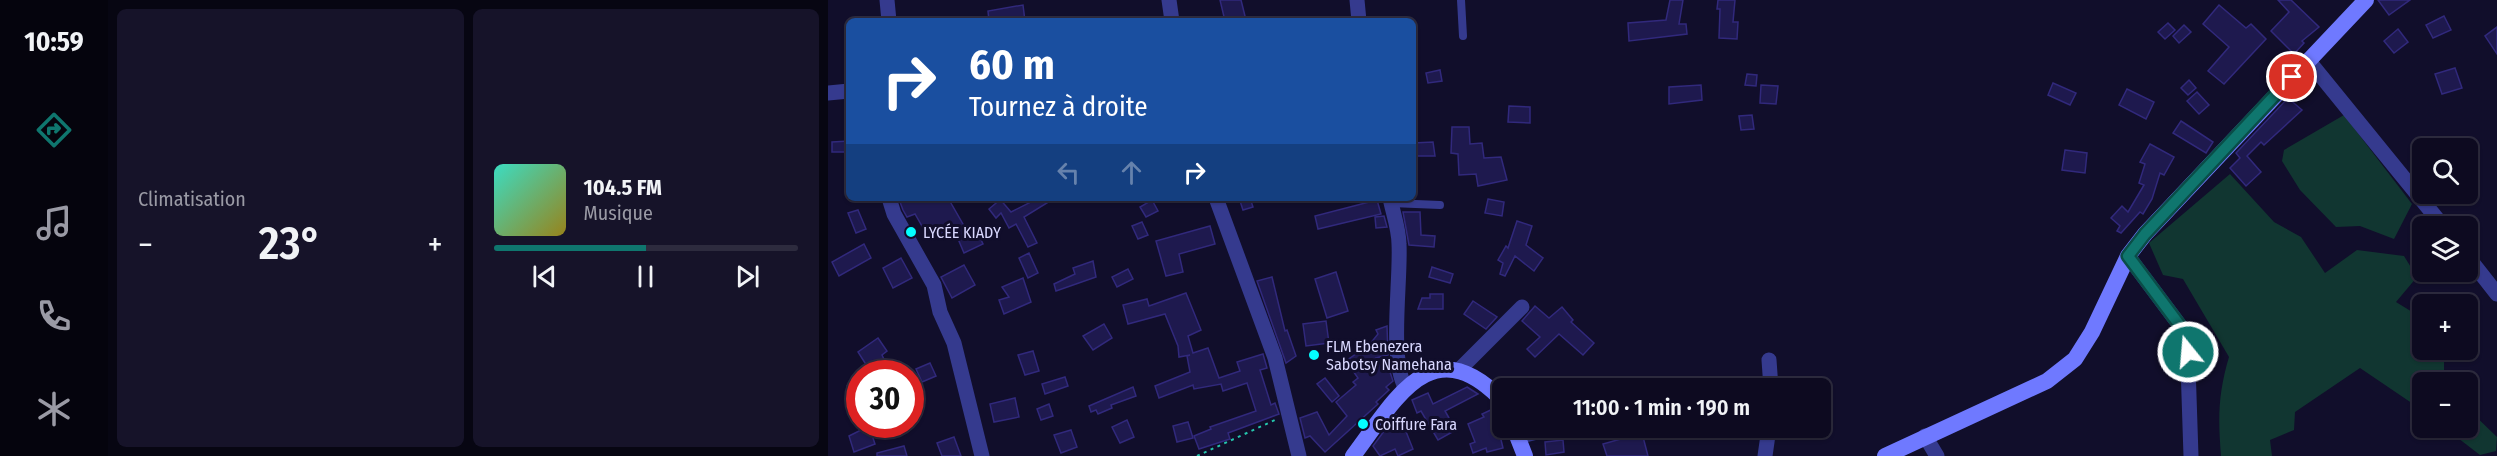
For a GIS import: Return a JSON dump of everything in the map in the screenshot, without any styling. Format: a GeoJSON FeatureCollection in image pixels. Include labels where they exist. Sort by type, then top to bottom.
{"type":"FeatureCollection","features":[{"type":"Feature","properties":{"kind":"main road"},"geometry":{"type":"LineString","coordinates":[[1885,456],[1925,436],[1993,408],[2047,381],[2075,359],[2092,332],[2128,256],[2145,234],[2366,0]]}},
{"type":"Feature","properties":{"kind":"main road"},"geometry":{"type":"LineString","coordinates":[[1353,456],[1405,387],[1436,369],[1460,369],[1485,382],[1492,389]]}},
{"type":"Feature","properties":{"kind":"street"},"geometry":{"type":"LineString","coordinates":[[887,0],[889,18]]}},
{"type":"Feature","properties":{"kind":"street"},"geometry":{"type":"LineString","coordinates":[[1169,0],[1172,18]]}},
{"type":"Feature","properties":{"kind":"street"},"geometry":{"type":"LineString","coordinates":[[1356,0],[1359,18]]}},
{"type":"Feature","properties":{"kind":"street"},"geometry":{"type":"LineString","coordinates":[[2308,60],[2435,216]]}},
{"type":"Feature","properties":{"kind":"street"},"geometry":{"type":"LineString","coordinates":[[828,93],[846,91]]}},
{"type":"Feature","properties":{"kind":"street"},"geometry":{"type":"LineString","coordinates":[[890,201],[894,214],[934,285],[940,312],[954,343],[982,456]]}},
{"type":"Feature","properties":{"kind":"street"},"geometry":{"type":"LineString","coordinates":[[1217,201],[1275,358],[1299,456]]}},
{"type":"Feature","properties":{"kind":"street"},"geometry":{"type":"LineString","coordinates":[[1390,201],[1399,241],[1398,351],[1400,376],[1405,387]]}},
{"type":"Feature","properties":{"kind":"street"},"geometry":{"type":"LineString","coordinates":[[2128,256],[2187,335],[2191,456]]}},
{"type":"Feature","properties":{"kind":"street"},"geometry":{"type":"LineString","coordinates":[[2478,268],[2495,288]]}},
{"type":"Feature","properties":{"kind":"street"},"geometry":{"type":"LineString","coordinates":[[1460,369],[1522,307]]}},
{"type":"Feature","properties":{"kind":"street"},"geometry":{"type":"LineString","coordinates":[[1769,360],[1770,378]]}},
{"type":"Feature","properties":{"kind":"street"},"geometry":{"type":"LineString","coordinates":[[1925,436],[1937,456]]}},
{"type":"Feature","properties":{"kind":"street"},"geometry":{"type":"LineString","coordinates":[[1766,456],[1768,438]]}},
{"type":"Feature","properties":{"kind":"lane"},"geometry":{"type":"LineString","coordinates":[[1461,0],[1463,36]]}},
{"type":"Feature","properties":{"kind":"lane"},"geometry":{"type":"LineString","coordinates":[[1400,201],[1440,205]]}},
{"type":"Feature","properties":{"kind":"path"},"geometry":{"type":"LineString","coordinates":[[1197,456],[1289,415]]}},
{"type":"Feature","properties":{"kind":"green space"},"geometry":{"type":"Polygon","coordinates":[[[2344,115],[2412,204],[2394,239],[2360,226],[2336,227],[2300,190],[2282,161],[2284,150],[2344,115]]]}},
{"type":"Feature","properties":{"kind":"green space"},"geometry":{"type":"Polygon","coordinates":[[[2230,174],[2274,222],[2301,237],[2325,273],[2357,250],[2404,256],[2412,269],[2413,282],[2396,302],[2412,312],[2412,360],[2444,360],[2444,372],[2412,372],[2412,403],[2360,368],[2295,412],[2294,430],[2270,440],[2272,456],[2221,456],[2220,406],[2229,357],[2183,279],[2163,275],[2149,243],[2230,174]]]}},
{"type":"Feature","properties":{"kind":"green space"},"geometry":{"type":"Polygon","coordinates":[[[2478,419],[2497,437],[2496,451],[2480,455],[2458,438],[2478,438],[2478,419]]]}},
{"type":"Feature","properties":{"kind":"building"},"geometry":{"type":"Polygon","coordinates":[[[1220,0],[1241,0],[1246,18],[1224,18],[1220,0]]]}},
{"type":"Feature","properties":{"kind":"building"},"geometry":{"type":"Polygon","coordinates":[[[1670,0],[1683,0],[1679,24],[1686,24],[1687,34],[1629,41],[1628,23],[1666,20],[1670,0]]]}},
{"type":"Feature","properties":{"kind":"building"},"geometry":{"type":"Polygon","coordinates":[[[1718,0],[1735,0],[1733,22],[1738,22],[1737,39],[1719,38],[1718,0]]]}},
{"type":"Feature","properties":{"kind":"building"},"geometry":{"type":"Polygon","coordinates":[[[2278,0],[2291,0],[2319,27],[2302,41],[2304,43],[2294,54],[2271,31],[2289,12],[2278,0]]]}},
{"type":"Feature","properties":{"kind":"building"},"geometry":{"type":"Polygon","coordinates":[[[2378,0],[2410,0],[2389,15],[2378,0]]]}},
{"type":"Feature","properties":{"kind":"building"},"geometry":{"type":"Polygon","coordinates":[[[1023,5],[1025,18],[989,18],[988,11],[1023,5]]]}},
{"type":"Feature","properties":{"kind":"building"},"geometry":{"type":"Polygon","coordinates":[[[2219,5],[2246,28],[2251,24],[2266,39],[2224,84],[2208,71],[2229,47],[2203,24],[2219,5]]]}},
{"type":"Feature","properties":{"kind":"building"},"geometry":{"type":"Polygon","coordinates":[[[2444,16],[2451,30],[2433,38],[2426,25],[2444,16]]]}},
{"type":"Feature","properties":{"kind":"building"},"geometry":{"type":"Polygon","coordinates":[[[2168,23],[2175,30],[2165,39],[2158,32],[2168,23]]]}},
{"type":"Feature","properties":{"kind":"building"},"geometry":{"type":"Polygon","coordinates":[[[2184,25],[2191,32],[2179,43],[2173,36],[2184,25]]]}},
{"type":"Feature","properties":{"kind":"building"},"geometry":{"type":"Polygon","coordinates":[[[2497,27],[2497,54],[2485,36],[2497,27]]]}},
{"type":"Feature","properties":{"kind":"building"},"geometry":{"type":"Polygon","coordinates":[[[2398,29],[2408,42],[2394,53],[2384,41],[2398,29]]]}},
{"type":"Feature","properties":{"kind":"building"},"geometry":{"type":"Polygon","coordinates":[[[2455,68],[2462,88],[2442,94],[2435,74],[2455,68]]]}},
{"type":"Feature","properties":{"kind":"building"},"geometry":{"type":"Polygon","coordinates":[[[1440,70],[1442,81],[1428,83],[1426,73],[1440,70]]]}},
{"type":"Feature","properties":{"kind":"building"},"geometry":{"type":"Polygon","coordinates":[[[1747,74],[1757,75],[1756,86],[1745,85],[1747,74]]]}},
{"type":"Feature","properties":{"kind":"building"},"geometry":{"type":"Polygon","coordinates":[[[2189,80],[2196,88],[2188,95],[2181,88],[2189,80]]]}},
{"type":"Feature","properties":{"kind":"building"},"geometry":{"type":"Polygon","coordinates":[[[2053,83],[2076,93],[2070,105],[2048,95],[2053,83]]]}},
{"type":"Feature","properties":{"kind":"building"},"geometry":{"type":"Polygon","coordinates":[[[1701,85],[1702,100],[1669,104],[1669,87],[1701,85]]]}},
{"type":"Feature","properties":{"kind":"building"},"geometry":{"type":"Polygon","coordinates":[[[1761,85],[1778,86],[1776,104],[1760,103],[1761,85]]]}},
{"type":"Feature","properties":{"kind":"building"},"geometry":{"type":"Polygon","coordinates":[[[2127,89],[2154,102],[2146,119],[2119,105],[2127,89]]]}},
{"type":"Feature","properties":{"kind":"building"},"geometry":{"type":"Polygon","coordinates":[[[2197,92],[2209,105],[2199,114],[2187,101],[2197,92]]]}},
{"type":"Feature","properties":{"kind":"building"},"geometry":{"type":"Polygon","coordinates":[[[2288,98],[2302,110],[2264,145],[2261,142],[2247,156],[2261,172],[2246,186],[2230,168],[2240,158],[2236,153],[2288,98]]]}},
{"type":"Feature","properties":{"kind":"building"},"geometry":{"type":"Polygon","coordinates":[[[1509,106],[1530,107],[1530,123],[1508,122],[1509,106]]]}},
{"type":"Feature","properties":{"kind":"building"},"geometry":{"type":"Polygon","coordinates":[[[1752,115],[1754,129],[1741,130],[1739,116],[1752,115]]]}},
{"type":"Feature","properties":{"kind":"building"},"geometry":{"type":"Polygon","coordinates":[[[2181,121],[2213,142],[2206,153],[2173,133],[2181,121]]]}},
{"type":"Feature","properties":{"kind":"building"},"geometry":{"type":"Polygon","coordinates":[[[1452,127],[1469,127],[1470,144],[1482,143],[1484,158],[1501,157],[1507,180],[1478,186],[1476,174],[1459,175],[1458,154],[1451,153],[1452,127]]]}},
{"type":"Feature","properties":{"kind":"building"},"geometry":{"type":"Polygon","coordinates":[[[846,141],[846,152],[832,152],[832,142],[846,141]]]}},
{"type":"Feature","properties":{"kind":"building"},"geometry":{"type":"Polygon","coordinates":[[[1433,142],[1435,156],[1416,156],[1416,143],[1433,142]]]}},
{"type":"Feature","properties":{"kind":"building"},"geometry":{"type":"Polygon","coordinates":[[[2150,144],[2174,157],[2164,175],[2160,173],[2152,199],[2143,214],[2140,212],[2121,233],[2117,231],[2120,226],[2111,218],[2122,206],[2128,212],[2144,185],[2139,183],[2145,164],[2140,162],[2150,144]]]}},
{"type":"Feature","properties":{"kind":"building"},"geometry":{"type":"Polygon","coordinates":[[[2065,150],[2087,153],[2085,173],[2062,170],[2065,150]]]}},
{"type":"Feature","properties":{"kind":"building"},"geometry":{"type":"Polygon","coordinates":[[[1488,199],[1504,202],[1502,216],[1485,213],[1488,199]]]}},
{"type":"Feature","properties":{"kind":"building"},"geometry":{"type":"Polygon","coordinates":[[[950,201],[967,231],[975,227],[983,244],[964,253],[953,227],[930,240],[915,214],[907,217],[900,202],[950,201]]]}},
{"type":"Feature","properties":{"kind":"building"},"geometry":{"type":"Polygon","coordinates":[[[995,201],[1002,201],[1011,212],[1029,203],[1028,201],[1050,201],[1024,217],[1037,243],[1028,247],[1016,224],[1009,228],[1001,213],[996,218],[989,209],[996,203],[995,201]]]}},
{"type":"Feature","properties":{"kind":"building"},"geometry":{"type":"Polygon","coordinates":[[[1153,201],[1158,211],[1146,217],[1140,207],[1153,201]]]}},
{"type":"Feature","properties":{"kind":"building"},"geometry":{"type":"Polygon","coordinates":[[[1240,201],[1251,201],[1253,207],[1243,210],[1240,201]]]}},
{"type":"Feature","properties":{"kind":"building"},"geometry":{"type":"Polygon","coordinates":[[[1373,201],[1377,201],[1381,214],[1318,229],[1315,216],[1373,201]]]}},
{"type":"Feature","properties":{"kind":"building"},"geometry":{"type":"Polygon","coordinates":[[[858,210],[866,229],[856,233],[848,213],[858,210]]]}},
{"type":"Feature","properties":{"kind":"building"},"geometry":{"type":"Polygon","coordinates":[[[1403,212],[1420,212],[1421,235],[1435,236],[1434,247],[1409,245],[1403,212]]]}},
{"type":"Feature","properties":{"kind":"building"},"geometry":{"type":"Polygon","coordinates":[[[1384,216],[1387,227],[1376,228],[1375,217],[1384,216]]]}},
{"type":"Feature","properties":{"kind":"building"},"geometry":{"type":"Polygon","coordinates":[[[1517,221],[1532,226],[1526,245],[1543,258],[1534,271],[1515,256],[1505,276],[1500,274],[1503,263],[1498,260],[1506,246],[1508,248],[1517,221]]]}},
{"type":"Feature","properties":{"kind":"building"},"geometry":{"type":"Polygon","coordinates":[[[1142,222],[1148,235],[1138,239],[1132,226],[1142,222]]]}},
{"type":"Feature","properties":{"kind":"building"},"geometry":{"type":"Polygon","coordinates":[[[1210,226],[1215,244],[1179,254],[1183,272],[1166,276],[1156,241],[1210,226]]]}},
{"type":"Feature","properties":{"kind":"building"},"geometry":{"type":"Polygon","coordinates":[[[864,244],[871,258],[839,276],[832,262],[864,244]]]}},
{"type":"Feature","properties":{"kind":"building"},"geometry":{"type":"Polygon","coordinates":[[[1029,253],[1038,273],[1028,278],[1019,258],[1029,253]]]}},
{"type":"Feature","properties":{"kind":"building"},"geometry":{"type":"Polygon","coordinates":[[[901,258],[912,278],[893,288],[883,268],[901,258]]]}},
{"type":"Feature","properties":{"kind":"building"},"geometry":{"type":"Polygon","coordinates":[[[1093,261],[1096,277],[1056,291],[1054,284],[1075,274],[1073,268],[1093,261]]]}},
{"type":"Feature","properties":{"kind":"building"},"geometry":{"type":"Polygon","coordinates":[[[964,265],[975,285],[952,298],[941,277],[964,265]]]}},
{"type":"Feature","properties":{"kind":"building"},"geometry":{"type":"Polygon","coordinates":[[[1432,267],[1453,274],[1450,283],[1429,277],[1432,267]]]}},
{"type":"Feature","properties":{"kind":"building"},"geometry":{"type":"Polygon","coordinates":[[[1128,269],[1133,279],[1117,287],[1112,277],[1128,269]]]}},
{"type":"Feature","properties":{"kind":"building"},"geometry":{"type":"Polygon","coordinates":[[[1336,272],[1348,311],[1327,318],[1315,279],[1336,272]]]}},
{"type":"Feature","properties":{"kind":"building"},"geometry":{"type":"Polygon","coordinates":[[[1272,277],[1285,331],[1287,330],[1296,356],[1286,363],[1257,281],[1272,277]]]}},
{"type":"Feature","properties":{"kind":"building"},"geometry":{"type":"Polygon","coordinates":[[[1023,278],[1031,302],[1004,314],[999,300],[1009,297],[1002,287],[1023,278]]]}},
{"type":"Feature","properties":{"kind":"building"},"geometry":{"type":"Polygon","coordinates":[[[1186,293],[1201,330],[1188,336],[1193,353],[1208,348],[1219,378],[1240,371],[1237,362],[1263,354],[1267,368],[1260,370],[1271,405],[1275,403],[1279,414],[1228,433],[1230,439],[1199,449],[1194,436],[1211,429],[1210,427],[1256,411],[1247,383],[1223,391],[1221,384],[1194,389],[1193,385],[1159,398],[1155,386],[1190,372],[1187,356],[1190,355],[1179,357],[1178,346],[1165,314],[1128,324],[1123,305],[1147,299],[1149,306],[1186,293]]]}},
{"type":"Feature","properties":{"kind":"building"},"geometry":{"type":"Polygon","coordinates":[[[1430,294],[1443,294],[1443,309],[1418,309],[1422,298],[1430,298],[1430,294]]]}},
{"type":"Feature","properties":{"kind":"building"},"geometry":{"type":"Polygon","coordinates":[[[1473,301],[1497,317],[1486,329],[1464,314],[1473,301]]]}},
{"type":"Feature","properties":{"kind":"building"},"geometry":{"type":"Polygon","coordinates":[[[1535,306],[1549,318],[1562,307],[1573,320],[1571,322],[1594,343],[1583,355],[1559,334],[1535,357],[1527,349],[1540,337],[1522,321],[1535,306]]]}},
{"type":"Feature","properties":{"kind":"building"},"geometry":{"type":"Polygon","coordinates":[[[1326,321],[1329,343],[1306,346],[1303,324],[1326,321]]]}},
{"type":"Feature","properties":{"kind":"building"},"geometry":{"type":"Polygon","coordinates":[[[1104,324],[1112,338],[1093,350],[1083,336],[1104,324]]]}},
{"type":"Feature","properties":{"kind":"building"},"geometry":{"type":"Polygon","coordinates":[[[1387,326],[1388,355],[1376,358],[1390,372],[1393,381],[1386,387],[1389,390],[1376,402],[1378,404],[1325,452],[1310,436],[1305,438],[1300,418],[1317,412],[1329,435],[1347,416],[1336,402],[1356,385],[1353,382],[1358,378],[1346,361],[1370,344],[1378,334],[1376,330],[1387,326]]]}},
{"type":"Feature","properties":{"kind":"building"},"geometry":{"type":"Polygon","coordinates":[[[878,338],[887,351],[882,355],[884,360],[863,360],[858,352],[878,338]]]}},
{"type":"Feature","properties":{"kind":"building"},"geometry":{"type":"Polygon","coordinates":[[[1033,351],[1039,371],[1025,375],[1018,355],[1033,351]]]}},
{"type":"Feature","properties":{"kind":"building"},"geometry":{"type":"Polygon","coordinates":[[[930,363],[936,376],[924,381],[924,366],[930,363]]]}},
{"type":"Feature","properties":{"kind":"building"},"geometry":{"type":"Polygon","coordinates":[[[1065,377],[1068,386],[1045,394],[1042,384],[1065,377]]]}},
{"type":"Feature","properties":{"kind":"building"},"geometry":{"type":"Polygon","coordinates":[[[1325,378],[1339,396],[1332,402],[1317,384],[1325,378]]]}},
{"type":"Feature","properties":{"kind":"building"},"geometry":{"type":"Polygon","coordinates":[[[1133,387],[1136,396],[1111,405],[1112,408],[1098,414],[1096,410],[1091,412],[1089,406],[1133,387]]]}},
{"type":"Feature","properties":{"kind":"building"},"geometry":{"type":"Polygon","coordinates":[[[1467,387],[1478,394],[1445,411],[1456,430],[1438,440],[1421,411],[1417,413],[1412,400],[1428,393],[1433,404],[1467,387]]]}},
{"type":"Feature","properties":{"kind":"building"},"geometry":{"type":"Polygon","coordinates":[[[1015,398],[1019,417],[994,422],[990,404],[1015,398]]]}},
{"type":"Feature","properties":{"kind":"building"},"geometry":{"type":"Polygon","coordinates":[[[1049,404],[1053,416],[1041,420],[1037,409],[1049,404]]]}},
{"type":"Feature","properties":{"kind":"building"},"geometry":{"type":"Polygon","coordinates":[[[1492,409],[1492,438],[1501,438],[1503,448],[1487,452],[1486,448],[1473,453],[1470,444],[1475,442],[1468,424],[1484,417],[1482,414],[1492,409]]]}},
{"type":"Feature","properties":{"kind":"building"},"geometry":{"type":"Polygon","coordinates":[[[1396,415],[1413,449],[1398,456],[1395,449],[1380,456],[1373,446],[1396,415]]]}},
{"type":"Feature","properties":{"kind":"building"},"geometry":{"type":"Polygon","coordinates":[[[1127,420],[1134,437],[1120,443],[1112,427],[1127,420]]]}},
{"type":"Feature","properties":{"kind":"building"},"geometry":{"type":"Polygon","coordinates":[[[1188,422],[1193,438],[1177,442],[1173,426],[1188,422]]]}},
{"type":"Feature","properties":{"kind":"building"},"geometry":{"type":"Polygon","coordinates":[[[1071,430],[1077,447],[1061,453],[1054,435],[1071,430]]]}},
{"type":"Feature","properties":{"kind":"building"},"geometry":{"type":"Polygon","coordinates":[[[954,437],[961,456],[942,456],[937,443],[954,437]]]}},
{"type":"Feature","properties":{"kind":"building"},"geometry":{"type":"Polygon","coordinates":[[[850,438],[873,438],[875,444],[854,452],[850,438]]]}},
{"type":"Feature","properties":{"kind":"building"},"geometry":{"type":"Polygon","coordinates":[[[1624,438],[1643,438],[1648,456],[1607,456],[1603,444],[1624,438]]]}},
{"type":"Feature","properties":{"kind":"building"},"geometry":{"type":"Polygon","coordinates":[[[1563,440],[1564,452],[1546,455],[1545,442],[1563,440]]]}},
{"type":"Feature","properties":{"kind":"building"},"geometry":{"type":"Polygon","coordinates":[[[904,446],[907,456],[877,456],[877,453],[904,446]]]}},
{"type":"Feature","properties":{"kind":"place","name":"LYCÉE KIADY"},"geometry":{"type":"Point","coordinates":[911,232]}},
{"type":"Feature","properties":{"kind":"place","name":"FLM Ebenezera Sabotsy Namehana"},"geometry":{"type":"Point","coordinates":[1314,355]}},
{"type":"Feature","properties":{"kind":"place","name":"Coiffure Fara"},"geometry":{"type":"Point","coordinates":[1363,424]}},
{"type":"Feature","properties":{"kind":"route"},"geometry":{"type":"LineString","coordinates":[[2188,352],[2187,335],[2128,256],[2145,234],[2292,77]]}}]}
